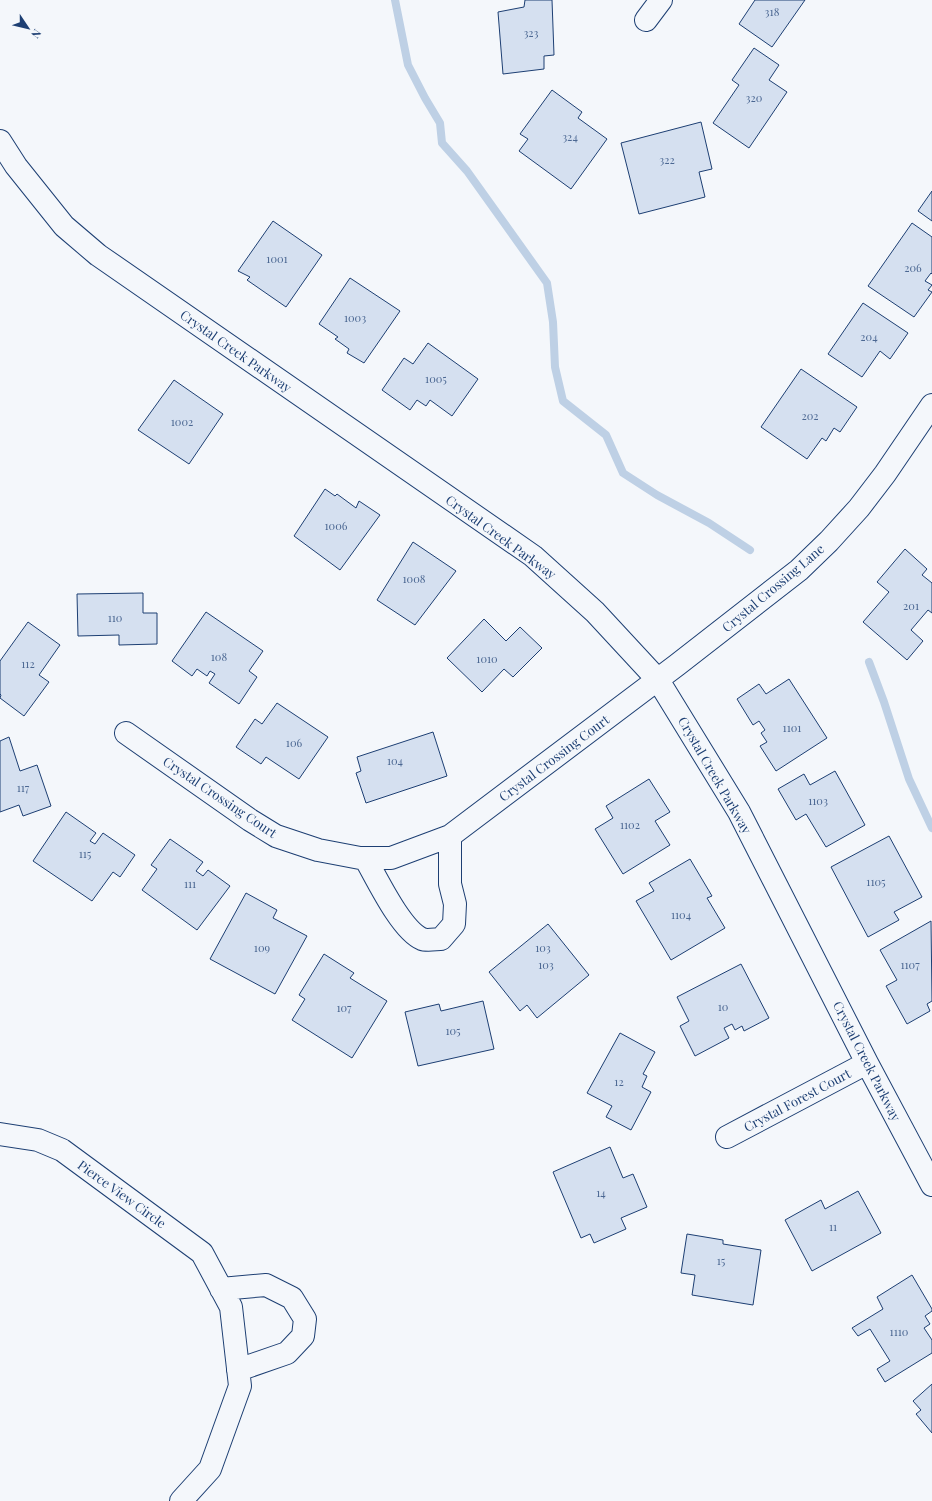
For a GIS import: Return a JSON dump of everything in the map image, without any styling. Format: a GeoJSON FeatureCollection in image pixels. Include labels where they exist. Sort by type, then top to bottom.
{"type":"FeatureCollection","features":[{"type":"Feature","properties":{"kind":"street"},"geometry":{"type":"LineString","coordinates":[[646,20],[661,0]]}},
{"type":"Feature","properties":{"kind":"street","name":"Crystal Creek Parkway"},"geometry":{"type":"LineString","coordinates":[[0,140],[16,166],[64,226],[98,255],[533,556],[595,612],[658,680],[739,812],[932,1185]]}},
{"type":"Feature","properties":{"kind":"street","name":"Crystal Crossing Lane"},"geometry":{"type":"LineString","coordinates":[[658,680],[799,570],[829,541],[859,508],[885,474],[932,405]]}},
{"type":"Feature","properties":{"kind":"street","name":"Crystal Crossing Court"},"geometry":{"type":"LineString","coordinates":[[126,733],[250,820],[276,836],[318,850],[365,858],[391,858],[450,836],[658,680]]}},
{"type":"Feature","properties":{"kind":"street"},"geometry":{"type":"LineString","coordinates":[[365,858],[397,914],[409,929],[423,940],[441,939],[454,924],[455,904],[450,884],[450,836]]}},
{"type":"Feature","properties":{"kind":"street","name":"Crystal Forest Court"},"geometry":{"type":"LineString","coordinates":[[727,1137],[868,1063]]}},
{"type":"Feature","properties":{"kind":"street","name":"Pierce View Circle"},"geometry":{"type":"LineString","coordinates":[[0,1134],[38,1140],[62,1150],[202,1253],[230,1307],[240,1386],[210,1469],[181,1501]]}},
{"type":"Feature","properties":{"kind":"street"},"geometry":{"type":"LineString","coordinates":[[221,1289],[266,1285],[292,1298],[305,1319],[303,1336],[287,1353],[238,1370]]}},
{"type":"Feature","properties":{"kind":"building"},"geometry":{"type":"Polygon","coordinates":[[[525,0],[552,0],[554,55],[544,56],[544,69],[503,74],[498,12],[524,7],[525,0]]]}},
{"type":"Feature","properties":{"kind":"building"},"geometry":{"type":"Polygon","coordinates":[[[755,0],[805,0],[772,47],[739,24],[755,0]]]}},
{"type":"Feature","properties":{"kind":"building"},"geometry":{"type":"Polygon","coordinates":[[[754,48],[779,65],[769,80],[787,92],[749,148],[713,123],[739,85],[732,80],[754,48]]]}},
{"type":"Feature","properties":{"kind":"building"},"geometry":{"type":"Polygon","coordinates":[[[552,90],[582,112],[578,118],[607,139],[571,189],[519,151],[528,139],[520,134],[552,90]]]}},
{"type":"Feature","properties":{"kind":"building"},"geometry":{"type":"Polygon","coordinates":[[[701,122],[712,169],[699,172],[705,197],[639,214],[621,143],[701,122]]]}},
{"type":"Feature","properties":{"kind":"building"},"geometry":{"type":"Polygon","coordinates":[[[932,191],[932,221],[918,211],[932,191]]]}},
{"type":"Feature","properties":{"kind":"building"},"geometry":{"type":"Polygon","coordinates":[[[273,221],[322,255],[286,307],[247,280],[250,277],[238,271],[273,221]]]}},
{"type":"Feature","properties":{"kind":"building"},"geometry":{"type":"Polygon","coordinates":[[[912,223],[932,237],[932,274],[931,273],[925,281],[932,285],[928,290],[932,292],[914,317],[868,286],[912,223]]]}},
{"type":"Feature","properties":{"kind":"building"},"geometry":{"type":"Polygon","coordinates":[[[350,278],[400,311],[364,363],[347,353],[349,349],[335,339],[338,337],[319,324],[350,278]]]}},
{"type":"Feature","properties":{"kind":"building"},"geometry":{"type":"Polygon","coordinates":[[[863,303],[908,333],[890,359],[880,351],[862,377],[828,354],[863,303]]]}},
{"type":"Feature","properties":{"kind":"building"},"geometry":{"type":"Polygon","coordinates":[[[428,343],[478,379],[452,416],[430,400],[426,406],[417,400],[410,410],[382,390],[404,358],[413,364],[428,343]]]}},
{"type":"Feature","properties":{"kind":"building"},"geometry":{"type":"Polygon","coordinates":[[[801,369],[857,407],[840,432],[834,428],[826,441],[822,438],[807,459],[761,427],[801,369]]]}},
{"type":"Feature","properties":{"kind":"building"},"geometry":{"type":"Polygon","coordinates":[[[174,380],[223,414],[189,464],[138,430],[174,380]]]}},
{"type":"Feature","properties":{"kind":"building"},"geometry":{"type":"Polygon","coordinates":[[[325,489],[335,496],[337,494],[356,508],[359,501],[380,515],[340,570],[294,536],[325,489]]]}},
{"type":"Feature","properties":{"kind":"building"},"geometry":{"type":"Polygon","coordinates":[[[413,542],[456,571],[415,625],[377,600],[413,542]]]}},
{"type":"Feature","properties":{"kind":"building"},"geometry":{"type":"Polygon","coordinates":[[[905,549],[927,569],[922,575],[932,583],[932,613],[928,610],[911,630],[923,641],[907,660],[863,622],[889,592],[877,582],[905,549]]]}},
{"type":"Feature","properties":{"kind":"building"},"geometry":{"type":"Polygon","coordinates":[[[143,593],[143,613],[157,613],[157,644],[119,645],[119,635],[78,636],[77,594],[143,593]]]}},
{"type":"Feature","properties":{"kind":"building"},"geometry":{"type":"Polygon","coordinates":[[[206,612],[263,651],[249,671],[257,677],[239,704],[209,683],[215,674],[210,671],[207,676],[197,669],[192,676],[172,661],[206,612]]]}},
{"type":"Feature","properties":{"kind":"building"},"geometry":{"type":"Polygon","coordinates":[[[484,619],[506,641],[520,627],[542,648],[513,677],[504,669],[482,692],[447,658],[484,619]]]}},
{"type":"Feature","properties":{"kind":"building"},"geometry":{"type":"Polygon","coordinates":[[[28,622],[60,645],[39,675],[49,682],[24,716],[0,698],[0,661],[28,622]]]}},
{"type":"Feature","properties":{"kind":"building"},"geometry":{"type":"Polygon","coordinates":[[[789,679],[827,738],[776,771],[760,746],[767,742],[761,733],[765,730],[759,721],[753,725],[737,699],[759,684],[766,694],[789,679]]]}},
{"type":"Feature","properties":{"kind":"building"},"geometry":{"type":"Polygon","coordinates":[[[277,703],[328,737],[299,779],[266,757],[261,764],[236,747],[255,719],[262,724],[277,703]]]}},
{"type":"Feature","properties":{"kind":"building"},"geometry":{"type":"Polygon","coordinates":[[[433,732],[447,776],[366,803],[356,773],[361,771],[357,757],[433,732]]]}},
{"type":"Feature","properties":{"kind":"building"},"geometry":{"type":"Polygon","coordinates":[[[9,737],[20,771],[37,765],[51,806],[23,816],[19,805],[0,812],[0,741],[9,737]]]}},
{"type":"Feature","properties":{"kind":"building"},"geometry":{"type":"Polygon","coordinates":[[[835,771],[865,825],[826,847],[806,814],[796,820],[778,789],[804,774],[810,785],[835,771]]]}},
{"type":"Feature","properties":{"kind":"building"},"geometry":{"type":"Polygon","coordinates":[[[649,779],[670,812],[655,821],[670,845],[623,874],[595,829],[613,818],[606,806],[649,779]]]}},
{"type":"Feature","properties":{"kind":"building"},"geometry":{"type":"Polygon","coordinates":[[[66,812],[96,833],[90,841],[95,844],[103,833],[135,855],[120,877],[113,872],[92,901],[33,861],[66,812]]]}},
{"type":"Feature","properties":{"kind":"building"},"geometry":{"type":"Polygon","coordinates":[[[889,836],[922,897],[894,912],[899,920],[868,937],[831,867],[889,836]]]}},
{"type":"Feature","properties":{"kind":"building"},"geometry":{"type":"Polygon","coordinates":[[[170,839],[203,862],[196,871],[203,876],[208,870],[230,886],[197,930],[142,890],[157,869],[151,865],[170,839]]]}},
{"type":"Feature","properties":{"kind":"building"},"geometry":{"type":"Polygon","coordinates":[[[690,859],[712,896],[707,898],[725,928],[671,960],[636,901],[654,891],[649,883],[690,859]]]}},
{"type":"Feature","properties":{"kind":"building"},"geometry":{"type":"Polygon","coordinates":[[[246,893],[277,910],[273,918],[307,936],[275,994],[210,959],[246,893]]]}},
{"type":"Feature","properties":{"kind":"building"},"geometry":{"type":"Polygon","coordinates":[[[931,921],[932,1001],[927,1004],[930,1011],[907,1024],[886,986],[897,980],[880,950],[931,921]]]}},
{"type":"Feature","properties":{"kind":"building"},"geometry":{"type":"Polygon","coordinates":[[[548,924],[589,975],[537,1018],[527,1005],[520,1011],[489,972],[548,924]]]}},
{"type":"Feature","properties":{"kind":"building"},"geometry":{"type":"Polygon","coordinates":[[[324,954],[354,973],[350,978],[387,1001],[352,1058],[292,1020],[305,999],[299,995],[324,954]]]}},
{"type":"Feature","properties":{"kind":"building"},"geometry":{"type":"Polygon","coordinates":[[[741,964],[769,1018],[744,1031],[742,1026],[735,1030],[732,1024],[724,1028],[729,1038],[695,1056],[680,1026],[689,1021],[677,997],[741,964]]]}},
{"type":"Feature","properties":{"kind":"building"},"geometry":{"type":"Polygon","coordinates":[[[483,1001],[494,1049],[418,1066],[405,1012],[439,1004],[441,1011],[483,1001]]]}},
{"type":"Feature","properties":{"kind":"building"},"geometry":{"type":"Polygon","coordinates":[[[620,1033],[655,1052],[643,1074],[647,1076],[642,1087],[651,1092],[631,1130],[606,1117],[612,1106],[587,1093],[620,1033]]]}},
{"type":"Feature","properties":{"kind":"building"},"geometry":{"type":"Polygon","coordinates":[[[610,1147],[623,1178],[633,1174],[647,1207],[621,1218],[626,1229],[594,1243],[590,1234],[581,1238],[553,1172],[610,1147]]]}},
{"type":"Feature","properties":{"kind":"building"},"geometry":{"type":"Polygon","coordinates":[[[858,1191],[881,1233],[812,1271],[785,1220],[821,1200],[825,1209],[858,1191]]]}},
{"type":"Feature","properties":{"kind":"building"},"geometry":{"type":"Polygon","coordinates":[[[687,1234],[723,1240],[723,1244],[761,1250],[753,1305],[692,1295],[695,1275],[681,1273],[687,1234]]]}},
{"type":"Feature","properties":{"kind":"building"},"geometry":{"type":"Polygon","coordinates":[[[912,1275],[932,1309],[932,1311],[925,1316],[930,1324],[924,1328],[932,1340],[932,1353],[885,1382],[877,1369],[890,1361],[870,1329],[858,1336],[852,1328],[883,1309],[877,1297],[912,1275]]]}},
{"type":"Feature","properties":{"kind":"building"},"geometry":{"type":"Polygon","coordinates":[[[932,1384],[932,1433],[916,1414],[921,1410],[913,1401],[932,1384]]]}},
{"type":"Feature","properties":{"kind":"waterway"},"geometry":{"type":"LineString","coordinates":[[395,0],[408,65],[440,123],[442,143],[467,171],[547,283],[553,322],[555,367],[563,401],[606,435],[623,473],[657,495],[709,523],[750,550]]}},
{"type":"Feature","properties":{"kind":"waterway"},"geometry":{"type":"LineString","coordinates":[[869,662],[884,702],[909,779],[932,828]]}}]}
